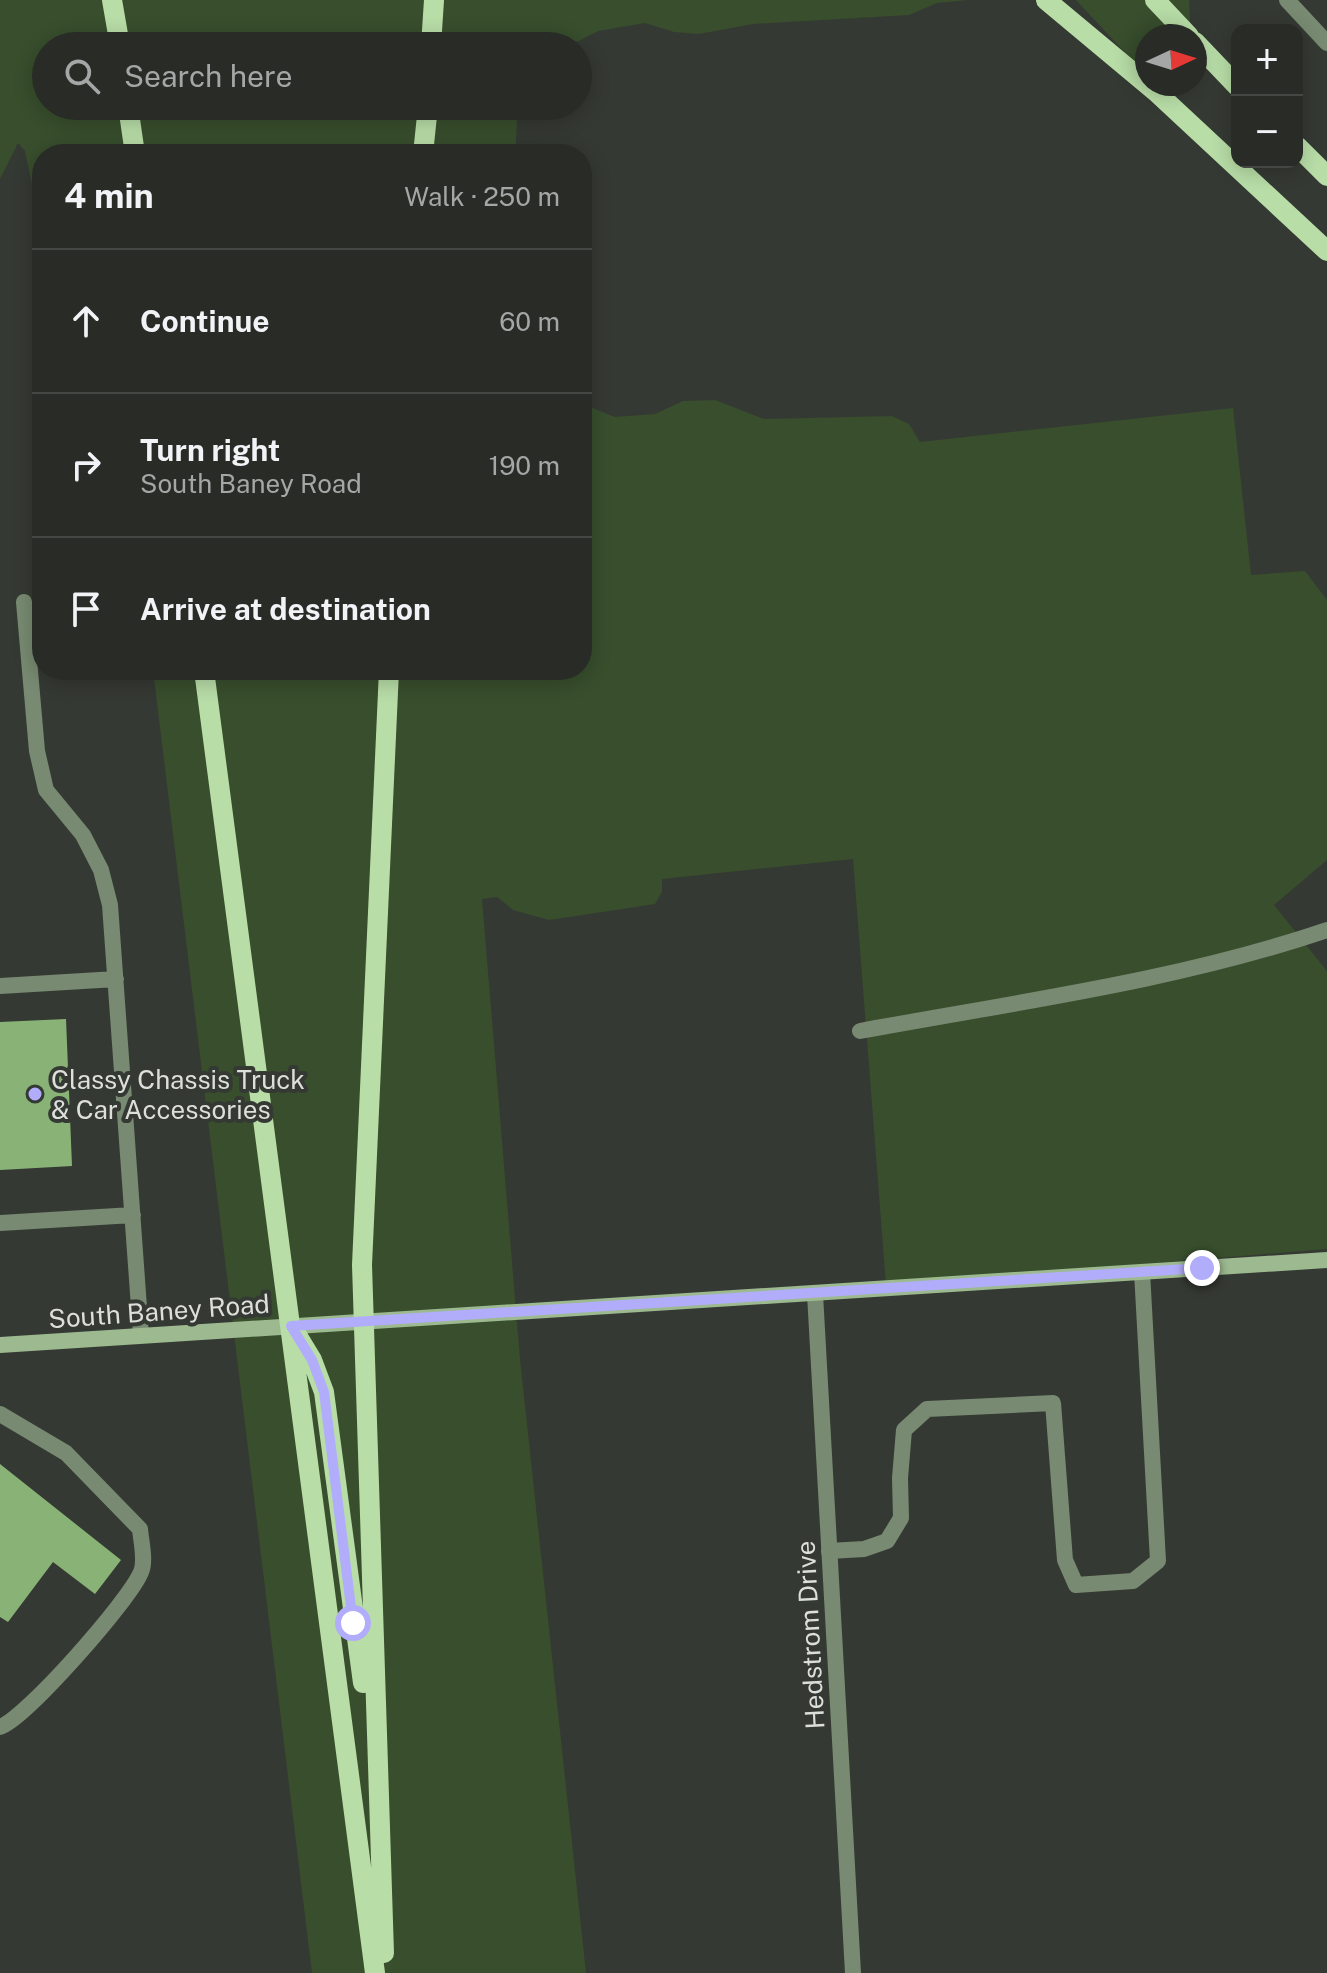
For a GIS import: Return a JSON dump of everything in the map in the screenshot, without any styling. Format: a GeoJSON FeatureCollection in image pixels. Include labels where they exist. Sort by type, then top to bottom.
{"type":"FeatureCollection","features":[{"type":"Feature","properties":{"kind":"main road"},"geometry":{"type":"LineString","coordinates":[[112,0],[118,32]]}},
{"type":"Feature","properties":{"kind":"main road"},"geometry":{"type":"LineString","coordinates":[[432,32],[434,0]]}},
{"type":"Feature","properties":{"kind":"main road"},"geometry":{"type":"LineString","coordinates":[[1046,0],[1155,91],[1327,251]]}},
{"type":"Feature","properties":{"kind":"main road"},"geometry":{"type":"LineString","coordinates":[[1155,0],[1178,24]]}},
{"type":"Feature","properties":{"kind":"main road"},"geometry":{"type":"LineString","coordinates":[[1207,55],[1231,80]]}},
{"type":"Feature","properties":{"kind":"main road"},"geometry":{"type":"LineString","coordinates":[[130,120],[134,144]]}},
{"type":"Feature","properties":{"kind":"main road"},"geometry":{"type":"LineString","coordinates":[[424,144],[427,120]]}},
{"type":"Feature","properties":{"kind":"main road"},"geometry":{"type":"LineString","coordinates":[[1303,152],[1327,176]]}},
{"type":"Feature","properties":{"kind":"main road"},"geometry":{"type":"LineString","coordinates":[[205,680],[375,1973]]}},
{"type":"Feature","properties":{"kind":"main road"},"geometry":{"type":"LineString","coordinates":[[385,1973],[363,1322],[389,680]]}},
{"type":"Feature","properties":{"kind":"main road"},"geometry":{"type":"LineString","coordinates":[[291,1326],[312,1360],[324,1392],[353,1623],[376,1758]]}},
{"type":"Feature","properties":{"kind":"street"},"geometry":{"type":"LineString","coordinates":[[1287,0],[1327,43]]}},
{"type":"Feature","properties":{"kind":"street"},"geometry":{"type":"LineString","coordinates":[[24,602],[37,751],[46,790],[83,835],[101,870],[110,905],[141,1335]]}},
{"type":"Feature","properties":{"kind":"street"},"geometry":{"type":"LineString","coordinates":[[860,1031],[1273,948],[1327,930]]}},
{"type":"Feature","properties":{"kind":"street"},"geometry":{"type":"LineString","coordinates":[[0,986],[116,979]]}},
{"type":"Feature","properties":{"kind":"street"},"geometry":{"type":"LineString","coordinates":[[0,1223],[133,1215]]}},
{"type":"Feature","properties":{"kind":"street","name":"South Baney Road"},"geometry":{"type":"LineString","coordinates":[[0,1345],[1327,1260]]}},
{"type":"Feature","properties":{"kind":"street"},"geometry":{"type":"LineString","coordinates":[[829,1551],[864,1549],[887,1541],[901,1518],[904,1430],[927,1409],[1053,1403],[1065,1560],[1076,1585],[1133,1581],[1158,1561],[1142,1272]]}},
{"type":"Feature","properties":{"kind":"street","name":"Hedstrom Drive"},"geometry":{"type":"LineString","coordinates":[[815,1294],[853,1973]]}},
{"type":"Feature","properties":{"kind":"street"},"geometry":{"type":"LineString","coordinates":[[0,1414],[66,1453],[140,1529],[143,1570],[114,1615],[49,1684],[0,1727]]}},
{"type":"Feature","properties":{"kind":"green space"},"geometry":{"type":"Polygon","coordinates":[[[0,0],[969,0],[937,3],[909,15],[753,24],[699,34],[674,32],[645,23],[592,34],[32,32],[32,120],[517,120],[516,144],[32,144],[32,185],[25,151],[18,143],[0,179],[0,0]]]}},
{"type":"Feature","properties":{"kind":"green space"},"geometry":{"type":"Polygon","coordinates":[[[1076,0],[1189,0],[1190,24],[1135,24],[1135,63],[1076,0]]]}},
{"type":"Feature","properties":{"kind":"green space"},"geometry":{"type":"Polygon","coordinates":[[[715,400],[764,419],[892,416],[909,424],[920,442],[1233,408],[1251,575],[1305,571],[1327,600],[1327,860],[1274,905],[1327,971],[1327,1249],[886,1285],[853,859],[662,879],[662,892],[655,904],[549,920],[513,910],[497,897],[482,899],[520,1359],[586,1973],[312,1973],[154,680],[592,680],[592,408],[615,417],[655,414],[683,401],[715,400]]]}},
{"type":"Feature","properties":{"kind":"building","name":"Classy Chassis Truck & Car Accessories"},"geometry":{"type":"Polygon","coordinates":[[[66,1019],[72,1166],[0,1170],[0,1022],[66,1019]]]}},
{"type":"Feature","properties":{"kind":"building"},"geometry":{"type":"Polygon","coordinates":[[[0,1464],[121,1560],[95,1594],[53,1562],[8,1622],[0,1617],[0,1464]]]}},
{"type":"Feature","properties":{"kind":"place","name":"Classy Chassis Truck & Car Accessories"},"geometry":{"type":"Point","coordinates":[35,1094]}},
{"type":"Feature","properties":{"kind":"route"},"geometry":{"type":"LineString","coordinates":[[353,1623],[324,1392],[312,1360],[291,1326],[1202,1268]]}}]}
